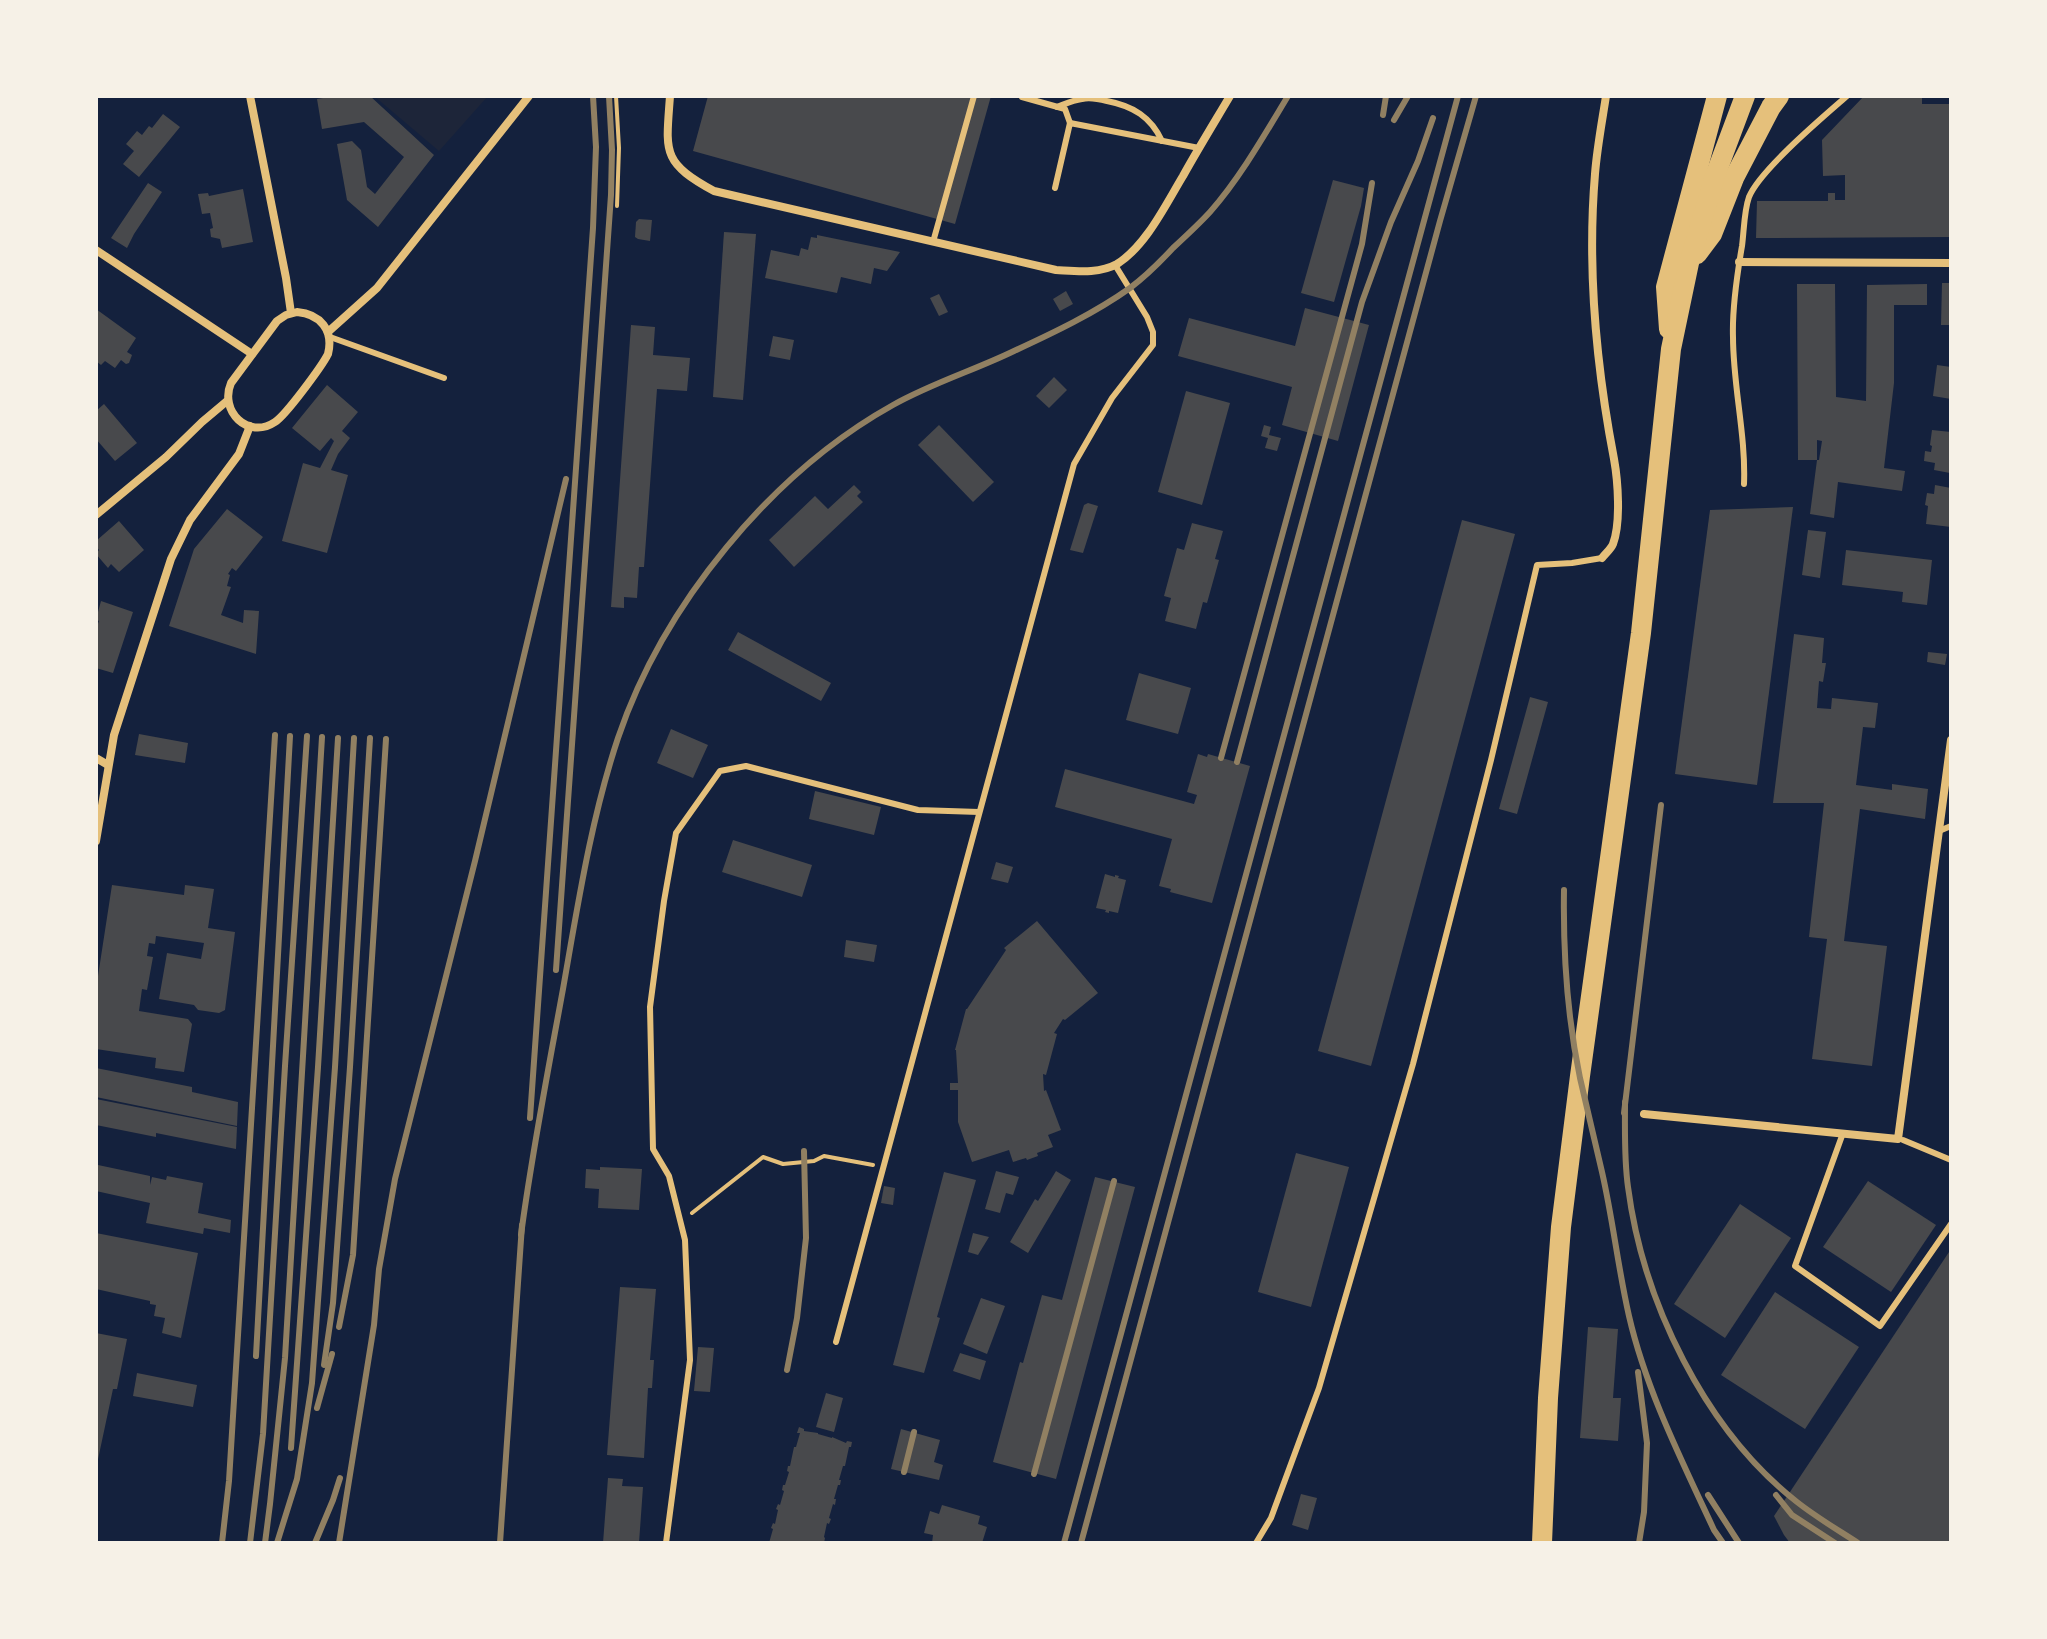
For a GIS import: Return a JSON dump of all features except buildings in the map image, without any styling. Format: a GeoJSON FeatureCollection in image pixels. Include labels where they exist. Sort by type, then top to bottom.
{"type":"FeatureCollection","features":[{"type":"Feature","properties":{"kind":"main road"},"geometry":{"type":"LineString","coordinates":[[1671,349],[1666,287],[1717,96]]}},
{"type":"Feature","properties":{"kind":"main road"},"geometry":{"type":"LineString","coordinates":[[1542,1543],[1548,1398],[1561,1227],[1641,633],[1671,349],[1689,263],[1715,176],[1745,96]]}},
{"type":"Feature","properties":{"kind":"main road"},"geometry":{"type":"LineString","coordinates":[[1689,263],[1712,234],[1734,178],[1779,96]]}},
{"type":"Feature","properties":{"kind":"street"},"geometry":{"type":"LineString","coordinates":[[250,96],[291,313]]}},
{"type":"Feature","properties":{"kind":"street"},"geometry":{"type":"LineString","coordinates":[[329,334],[377,288],[529,96]]}},
{"type":"Feature","properties":{"kind":"street"},"geometry":{"type":"LineString","coordinates":[[670,96],[667,138],[673,161],[687,177],[714,191],[1056,270],[1102,270],[1129,255],[1153,225],[1230,96]]}},
{"type":"Feature","properties":{"kind":"street"},"geometry":{"type":"LineString","coordinates":[[1602,558],[1612,546],[1617,512],[1616,473],[1603,403],[1593,298],[1595,174],[1606,96]]}},
{"type":"Feature","properties":{"kind":"street"},"geometry":{"type":"LineString","coordinates":[[96,250],[252,354]]}},
{"type":"Feature","properties":{"kind":"street"},"geometry":{"type":"LineString","coordinates":[[1739,262],[1951,263]]}},
{"type":"Feature","properties":{"kind":"street"},"geometry":{"type":"LineString","coordinates":[[302,312],[322,322],[329,334],[330,348],[326,359],[283,415],[269,426],[250,426],[235,417],[227,401],[231,383],[277,321],[291,313],[302,312]]}},
{"type":"Feature","properties":{"kind":"street"},"geometry":{"type":"LineString","coordinates":[[96,515],[227,401]]}},
{"type":"Feature","properties":{"kind":"street"},"geometry":{"type":"LineString","coordinates":[[96,841],[108,765],[119,721],[171,559],[190,520],[239,454],[250,426]]}},
{"type":"Feature","properties":{"kind":"street"},"geometry":{"type":"LineString","coordinates":[[1644,1114],[1900,1140],[1951,741]]}},
{"type":"Feature","properties":{"kind":"street"},"geometry":{"type":"LineString","coordinates":[[96,758],[108,765]]}},
{"type":"Feature","properties":{"kind":"lane"},"geometry":{"type":"LineString","coordinates":[[933,242],[974,96]]}},
{"type":"Feature","properties":{"kind":"lane"},"geometry":{"type":"LineString","coordinates":[[1744,484],[1745,463],[1732,335],[1749,197],[1765,173],[1847,96]]}},
{"type":"Feature","properties":{"kind":"lane"},"geometry":{"type":"LineString","coordinates":[[1022,97],[1065,109],[1070,123],[1055,188]]}},
{"type":"Feature","properties":{"kind":"lane"},"geometry":{"type":"LineString","coordinates":[[1057,107],[1081,99],[1119,103],[1139,111],[1156,127],[1162,141]]}},
{"type":"Feature","properties":{"kind":"lane"},"geometry":{"type":"LineString","coordinates":[[1070,123],[1199,148]]}},
{"type":"Feature","properties":{"kind":"lane"},"geometry":{"type":"LineString","coordinates":[[836,1342],[1074,464],[1112,398],[1153,345],[1153,332],[1139,300],[1115,265]]}},
{"type":"Feature","properties":{"kind":"lane"},"geometry":{"type":"LineString","coordinates":[[329,334],[444,378]]}},
{"type":"Feature","properties":{"kind":"lane"},"geometry":{"type":"LineString","coordinates":[[1256,1543],[1271,1518],[1319,1388],[1409,1078],[1491,760],[1537,565],[1602,558]]}},
{"type":"Feature","properties":{"kind":"lane"},"geometry":{"type":"LineString","coordinates":[[666,1543],[690,1360],[685,1240],[669,1176],[653,1149],[650,1007],[676,833],[720,771],[746,766],[918,810],[979,812]]}},
{"type":"Feature","properties":{"kind":"lane"},"geometry":{"type":"LineString","coordinates":[[1939,831],[1951,826]]}},
{"type":"Feature","properties":{"kind":"lane"},"geometry":{"type":"LineString","coordinates":[[1843,1133],[1795,1266],[1880,1326],[1951,1224]]}},
{"type":"Feature","properties":{"kind":"lane"},"geometry":{"type":"LineString","coordinates":[[1900,1140],[1951,1160]]}},
{"type":"Feature","properties":{"kind":"path"},"geometry":{"type":"LineString","coordinates":[[616,96],[619,148],[617,206]]}},
{"type":"Feature","properties":{"kind":"path"},"geometry":{"type":"LineString","coordinates":[[680,1222],[763,1157],[783,1164],[814,1161],[824,1156],[883,1167]]}},
{"type":"Feature","properties":{"kind":"shaded area"},"geometry":{"type":"Polygon","coordinates":[[[374,96],[488,96],[439,151],[374,96]]]}},
{"type":"Feature","properties":{"kind":"railway"},"geometry":{"type":"LineString","coordinates":[[530,1118],[593,228],[596,147],[593,96]]}},
{"type":"Feature","properties":{"kind":"railway"},"geometry":{"type":"LineString","coordinates":[[556,970],[611,195],[609,96]]}},
{"type":"Feature","properties":{"kind":"railway"},"geometry":{"type":"LineString","coordinates":[[521,1235],[535,1142],[600,799],[618,738],[638,688],[663,639],[693,592],[764,505],[848,433],[908,397],[1074,322],[1142,279],[1221,199],[1252,156],[1288,96]]}},
{"type":"Feature","properties":{"kind":"railway"},"geometry":{"type":"LineString","coordinates":[[1383,115],[1386,96]]}},
{"type":"Feature","properties":{"kind":"railway"},"geometry":{"type":"LineString","coordinates":[[1394,120],[1408,96]]}},
{"type":"Feature","properties":{"kind":"railway"},"geometry":{"type":"LineString","coordinates":[[1064,1543],[1458,96]]}},
{"type":"Feature","properties":{"kind":"railway"},"geometry":{"type":"LineString","coordinates":[[1081,1543],[1476,96]]}},
{"type":"Feature","properties":{"kind":"railway"},"geometry":{"type":"LineString","coordinates":[[1237,762],[1362,302],[1433,118]]}},
{"type":"Feature","properties":{"kind":"railway"},"geometry":{"type":"LineString","coordinates":[[1221,758],[1362,244],[1372,183]]}},
{"type":"Feature","properties":{"kind":"railway"},"geometry":{"type":"LineString","coordinates":[[339,1543],[395,1179],[566,479]]}},
{"type":"Feature","properties":{"kind":"railway"},"geometry":{"type":"LineString","coordinates":[[222,1543],[229,1481],[275,735]]}},
{"type":"Feature","properties":{"kind":"railway"},"geometry":{"type":"LineString","coordinates":[[256,1356],[290,736]]}},
{"type":"Feature","properties":{"kind":"railway"},"geometry":{"type":"LineString","coordinates":[[250,1543],[263,1434],[307,736]]}},
{"type":"Feature","properties":{"kind":"railway"},"geometry":{"type":"LineString","coordinates":[[265,1543],[285,1358],[322,737]]}},
{"type":"Feature","properties":{"kind":"railway"},"geometry":{"type":"LineString","coordinates":[[291,1448],[338,738]]}},
{"type":"Feature","properties":{"kind":"railway"},"geometry":{"type":"LineString","coordinates":[[277,1543],[297,1479],[312,1383],[335,1067],[354,738]]}},
{"type":"Feature","properties":{"kind":"railway"},"geometry":{"type":"LineString","coordinates":[[324,1365],[333,1303],[370,738]]}},
{"type":"Feature","properties":{"kind":"railway"},"geometry":{"type":"LineString","coordinates":[[339,1327],[353,1255],[386,739]]}},
{"type":"Feature","properties":{"kind":"railway"},"geometry":{"type":"LineString","coordinates":[[1624,1113],[1661,805]]}},
{"type":"Feature","properties":{"kind":"railway"},"geometry":{"type":"LineString","coordinates":[[1564,890],[1565,961],[1572,1031],[1629,1316],[1645,1371],[1666,1425],[1714,1530],[1723,1543]]}},
{"type":"Feature","properties":{"kind":"railway"},"geometry":{"type":"LineString","coordinates":[[1625,1102],[1627,1176],[1636,1231],[1648,1275],[1684,1361],[1734,1439],[1764,1473],[1804,1508],[1858,1543]]}},
{"type":"Feature","properties":{"kind":"railway"},"geometry":{"type":"LineString","coordinates":[[787,1370],[797,1318],[806,1238],[804,1151]]}},
{"type":"Feature","properties":{"kind":"railway"},"geometry":{"type":"LineString","coordinates":[[1034,1474],[1114,1181]]}},
{"type":"Feature","properties":{"kind":"railway"},"geometry":{"type":"LineString","coordinates":[[500,1543],[522,1225]]}},
{"type":"Feature","properties":{"kind":"railway"},"geometry":{"type":"LineString","coordinates":[[317,1408],[332,1354]]}},
{"type":"Feature","properties":{"kind":"railway"},"geometry":{"type":"LineString","coordinates":[[1638,1372],[1647,1443],[1644,1512],[1639,1543]]}},
{"type":"Feature","properties":{"kind":"railway"},"geometry":{"type":"LineString","coordinates":[[904,1472],[914,1432]]}},
{"type":"Feature","properties":{"kind":"railway"},"geometry":{"type":"LineString","coordinates":[[315,1543],[340,1478]]}},
{"type":"Feature","properties":{"kind":"railway"},"geometry":{"type":"LineString","coordinates":[[1708,1495],[1739,1543]]}},
{"type":"Feature","properties":{"kind":"railway"},"geometry":{"type":"LineString","coordinates":[[1776,1495],[1792,1515],[1835,1543]]}}]}
